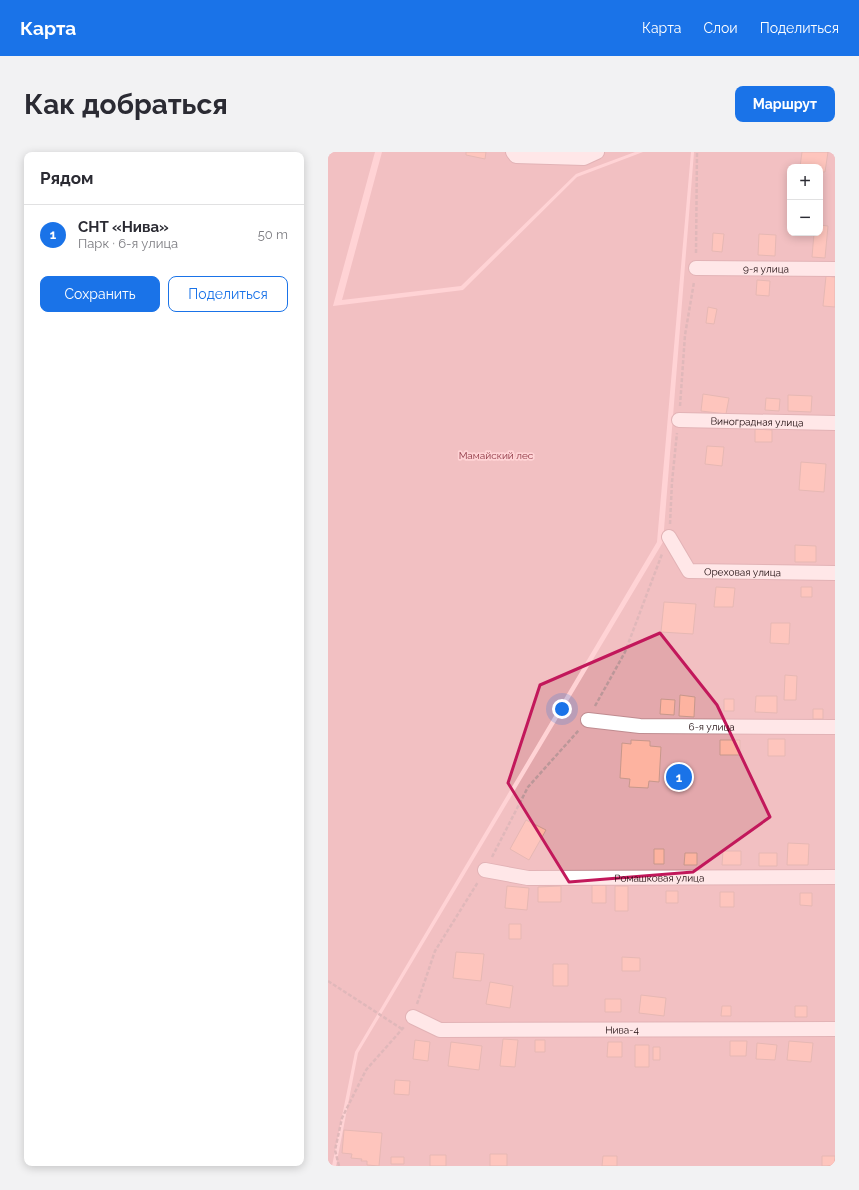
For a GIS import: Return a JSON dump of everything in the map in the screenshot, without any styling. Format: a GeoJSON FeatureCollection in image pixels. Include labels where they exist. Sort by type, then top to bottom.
{"type":"FeatureCollection","features":[{"type":"Feature","properties":{"kind":"street"},"geometry":{"type":"LineString","coordinates":[[513,152],[516,156],[584,158],[597,152]]}},
{"type":"Feature","properties":{"kind":"street","name":"9-я улица"},"geometry":{"type":"LineString","coordinates":[[696,268],[835,269]]}},
{"type":"Feature","properties":{"kind":"street","name":"Виноградная улица"},"geometry":{"type":"LineString","coordinates":[[679,420],[835,423]]}},
{"type":"Feature","properties":{"kind":"street","name":"Ореховая улица"},"geometry":{"type":"LineString","coordinates":[[669,537],[689,571],[835,573]]}},
{"type":"Feature","properties":{"kind":"street","name":"6-я улица"},"geometry":{"type":"LineString","coordinates":[[588,720],[640,726],[835,727]]}},
{"type":"Feature","properties":{"kind":"street","name":"Ромашковая улица"},"geometry":{"type":"LineString","coordinates":[[485,870],[528,878],[835,877]]}},
{"type":"Feature","properties":{"kind":"street","name":"Нива-4"},"geometry":{"type":"LineString","coordinates":[[413,1017],[440,1030],[835,1029]]}},
{"type":"Feature","properties":{"kind":"path"},"geometry":{"type":"LineString","coordinates":[[339,1166],[335,1150],[342,1118],[366,1070],[413,1017],[436,951],[485,870],[528,787],[588,720],[624,652],[669,537],[672,482],[679,420],[685,335],[696,268],[697,152]]}},
{"type":"Feature","properties":{"kind":"path"},"geometry":{"type":"LineString","coordinates":[[328,981],[402,1029]]}},
{"type":"Feature","properties":{"kind":"highlighted area"},"geometry":{"type":"Polygon","coordinates":[[[660,633],[717,705],[770,817],[693,872],[569,882],[508,783],[540,685],[660,633]]]}},
{"type":"Feature","properties":{"kind":"green space","name":"Мамайский лес"},"geometry":{"type":"Polygon","coordinates":[[[328,152],[375,152],[333,306],[463,290],[577,177],[643,152],[691,152],[657,542],[355,1052],[332,1166],[328,1166],[328,152]]]}},
{"type":"Feature","properties":{"kind":"green space"},"geometry":{"type":"Polygon","coordinates":[[[382,152],[635,152],[576,174],[461,286],[342,300],[382,152]]]}},
{"type":"Feature","properties":{"kind":"green space"},"geometry":{"type":"Polygon","coordinates":[[[694,152],[835,152],[835,1166],[336,1166],[358,1053],[663,542],[694,152]]]}},
{"type":"Feature","properties":{"kind":"building"},"geometry":{"type":"Polygon","coordinates":[[[466,152],[486,152],[485,159],[466,155],[466,152]]]}},
{"type":"Feature","properties":{"kind":"building"},"geometry":{"type":"Polygon","coordinates":[[[802,152],[828,152],[825,172],[823,172],[823,164],[800,164],[802,152]]]}},
{"type":"Feature","properties":{"kind":"building"},"geometry":{"type":"Polygon","coordinates":[[[823,225],[828,226],[825,258],[812,257],[814,236],[823,236],[823,225]]]}},
{"type":"Feature","properties":{"kind":"building"},"geometry":{"type":"Polygon","coordinates":[[[713,233],[724,234],[722,252],[712,251],[713,233]]]}},
{"type":"Feature","properties":{"kind":"building"},"geometry":{"type":"Polygon","coordinates":[[[759,234],[776,235],[775,256],[758,255],[759,234]]]}},
{"type":"Feature","properties":{"kind":"building"},"geometry":{"type":"Polygon","coordinates":[[[826,276],[835,277],[835,307],[823,306],[826,276]]]}},
{"type":"Feature","properties":{"kind":"building"},"geometry":{"type":"Polygon","coordinates":[[[757,280],[770,281],[769,296],[756,295],[757,280]]]}},
{"type":"Feature","properties":{"kind":"building"},"geometry":{"type":"Polygon","coordinates":[[[708,307],[717,309],[714,324],[706,323],[708,307]]]}},
{"type":"Feature","properties":{"kind":"building"},"geometry":{"type":"Polygon","coordinates":[[[703,394],[729,398],[726,414],[701,411],[703,394]]]}},
{"type":"Feature","properties":{"kind":"building"},"geometry":{"type":"Polygon","coordinates":[[[788,395],[812,396],[811,412],[788,411],[788,395]]]}},
{"type":"Feature","properties":{"kind":"building"},"geometry":{"type":"Polygon","coordinates":[[[766,398],[780,399],[779,411],[765,410],[766,398]]]}},
{"type":"Feature","properties":{"kind":"building"},"geometry":{"type":"Polygon","coordinates":[[[755,429],[772,430],[772,442],[755,442],[755,429]]]}},
{"type":"Feature","properties":{"kind":"building"},"geometry":{"type":"Polygon","coordinates":[[[707,446],[724,447],[722,466],[705,464],[707,446]]]}},
{"type":"Feature","properties":{"kind":"building"},"geometry":{"type":"Polygon","coordinates":[[[801,462],[826,464],[824,492],[799,490],[801,462]]]}},
{"type":"Feature","properties":{"kind":"building"},"geometry":{"type":"Polygon","coordinates":[[[795,545],[816,546],[816,562],[795,562],[795,545]]]}},
{"type":"Feature","properties":{"kind":"building"},"geometry":{"type":"Polygon","coordinates":[[[716,587],[735,588],[733,607],[714,607],[716,587]]]}},
{"type":"Feature","properties":{"kind":"building"},"geometry":{"type":"Polygon","coordinates":[[[801,587],[812,587],[812,597],[801,597],[801,587]]]}},
{"type":"Feature","properties":{"kind":"building"},"geometry":{"type":"Polygon","coordinates":[[[664,602],[696,604],[693,634],[661,632],[664,602]]]}},
{"type":"Feature","properties":{"kind":"building"},"geometry":{"type":"Polygon","coordinates":[[[771,623],[790,623],[789,644],[770,643],[771,623]]]}},
{"type":"Feature","properties":{"kind":"building"},"geometry":{"type":"Polygon","coordinates":[[[785,675],[797,676],[796,700],[784,700],[785,675]]]}},
{"type":"Feature","properties":{"kind":"building"},"geometry":{"type":"Polygon","coordinates":[[[680,695],[695,697],[694,717],[679,716],[680,695]]]}},
{"type":"Feature","properties":{"kind":"building"},"geometry":{"type":"Polygon","coordinates":[[[756,696],[777,696],[777,713],[755,712],[756,696]]]}},
{"type":"Feature","properties":{"kind":"building"},"geometry":{"type":"Polygon","coordinates":[[[661,699],[675,700],[674,715],[660,714],[661,699]]]}},
{"type":"Feature","properties":{"kind":"building"},"geometry":{"type":"Polygon","coordinates":[[[724,699],[734,699],[734,711],[724,711],[724,699]]]}},
{"type":"Feature","properties":{"kind":"building"},"geometry":{"type":"Polygon","coordinates":[[[813,709],[823,709],[823,719],[813,719],[813,709]]]}},
{"type":"Feature","properties":{"kind":"building"},"geometry":{"type":"Polygon","coordinates":[[[768,739],[785,739],[785,756],[768,756],[768,739]]]}},
{"type":"Feature","properties":{"kind":"building"},"geometry":{"type":"Polygon","coordinates":[[[631,740],[650,741],[650,746],[661,747],[659,782],[649,781],[648,788],[629,787],[630,779],[620,778],[622,743],[631,744],[631,740]]]}},
{"type":"Feature","properties":{"kind":"building"},"geometry":{"type":"Polygon","coordinates":[[[720,740],[740,740],[740,755],[720,755],[720,740]]]}},
{"type":"Feature","properties":{"kind":"building"},"geometry":{"type":"Polygon","coordinates":[[[526,820],[546,830],[529,860],[510,849],[526,820]]]}},
{"type":"Feature","properties":{"kind":"building"},"geometry":{"type":"Polygon","coordinates":[[[788,843],[809,844],[808,865],[787,865],[788,843]]]}},
{"type":"Feature","properties":{"kind":"building"},"geometry":{"type":"Polygon","coordinates":[[[654,849],[664,849],[664,864],[654,864],[654,849]]]}},
{"type":"Feature","properties":{"kind":"building"},"geometry":{"type":"Polygon","coordinates":[[[723,851],[741,851],[741,865],[722,865],[723,851]]]}},
{"type":"Feature","properties":{"kind":"building"},"geometry":{"type":"Polygon","coordinates":[[[685,853],[697,853],[697,865],[684,865],[685,853]]]}},
{"type":"Feature","properties":{"kind":"building"},"geometry":{"type":"Polygon","coordinates":[[[759,853],[777,853],[777,866],[759,866],[759,853]]]}},
{"type":"Feature","properties":{"kind":"building"},"geometry":{"type":"Polygon","coordinates":[[[592,885],[606,885],[606,903],[592,903],[592,885]]]}},
{"type":"Feature","properties":{"kind":"building"},"geometry":{"type":"Polygon","coordinates":[[[507,886],[529,888],[527,910],[505,908],[507,886]]]}},
{"type":"Feature","properties":{"kind":"building"},"geometry":{"type":"Polygon","coordinates":[[[561,886],[561,902],[538,902],[538,887],[561,886]]]}},
{"type":"Feature","properties":{"kind":"building"},"geometry":{"type":"Polygon","coordinates":[[[615,886],[628,886],[628,911],[615,911],[615,886]]]}},
{"type":"Feature","properties":{"kind":"building"},"geometry":{"type":"Polygon","coordinates":[[[666,891],[678,891],[678,903],[666,903],[666,891]]]}},
{"type":"Feature","properties":{"kind":"building"},"geometry":{"type":"Polygon","coordinates":[[[720,892],[734,892],[734,907],[720,907],[720,892]]]}},
{"type":"Feature","properties":{"kind":"building"},"geometry":{"type":"Polygon","coordinates":[[[800,893],[812,893],[812,906],[800,905],[800,893]]]}},
{"type":"Feature","properties":{"kind":"building"},"geometry":{"type":"Polygon","coordinates":[[[509,924],[521,924],[521,939],[509,939],[509,924]]]}},
{"type":"Feature","properties":{"kind":"building"},"geometry":{"type":"Polygon","coordinates":[[[456,952],[484,954],[481,981],[453,978],[456,952]]]}},
{"type":"Feature","properties":{"kind":"building"},"geometry":{"type":"Polygon","coordinates":[[[622,957],[640,958],[640,971],[622,971],[622,957]]]}},
{"type":"Feature","properties":{"kind":"building"},"geometry":{"type":"Polygon","coordinates":[[[553,964],[568,964],[568,986],[553,986],[553,964]]]}},
{"type":"Feature","properties":{"kind":"building"},"geometry":{"type":"Polygon","coordinates":[[[490,982],[513,986],[510,1008],[486,1004],[490,982]]]}},
{"type":"Feature","properties":{"kind":"building"},"geometry":{"type":"Polygon","coordinates":[[[641,995],[666,998],[664,1016],[639,1013],[641,995]]]}},
{"type":"Feature","properties":{"kind":"building"},"geometry":{"type":"Polygon","coordinates":[[[605,999],[621,999],[621,1012],[605,1012],[605,999]]]}},
{"type":"Feature","properties":{"kind":"building"},"geometry":{"type":"Polygon","coordinates":[[[722,1006],[731,1006],[731,1016],[721,1016],[722,1006]]]}},
{"type":"Feature","properties":{"kind":"building"},"geometry":{"type":"Polygon","coordinates":[[[795,1006],[807,1006],[807,1017],[795,1017],[795,1006]]]}},
{"type":"Feature","properties":{"kind":"building"},"geometry":{"type":"Polygon","coordinates":[[[503,1039],[518,1040],[515,1067],[500,1066],[503,1039]]]}},
{"type":"Feature","properties":{"kind":"building"},"geometry":{"type":"Polygon","coordinates":[[[415,1040],[430,1042],[428,1061],[413,1059],[415,1040]]]}},
{"type":"Feature","properties":{"kind":"building"},"geometry":{"type":"Polygon","coordinates":[[[535,1040],[545,1040],[545,1052],[535,1052],[535,1040]]]}},
{"type":"Feature","properties":{"kind":"building"},"geometry":{"type":"Polygon","coordinates":[[[730,1041],[747,1041],[746,1056],[730,1056],[730,1041]]]}},
{"type":"Feature","properties":{"kind":"building"},"geometry":{"type":"Polygon","coordinates":[[[789,1041],[813,1043],[811,1062],[787,1060],[789,1041]]]}},
{"type":"Feature","properties":{"kind":"building"},"geometry":{"type":"Polygon","coordinates":[[[451,1042],[482,1046],[479,1070],[448,1066],[451,1042]]]}},
{"type":"Feature","properties":{"kind":"building"},"geometry":{"type":"Polygon","coordinates":[[[608,1042],[622,1042],[622,1057],[607,1057],[608,1042]]]}},
{"type":"Feature","properties":{"kind":"building"},"geometry":{"type":"Polygon","coordinates":[[[757,1043],[777,1045],[775,1060],[756,1059],[757,1043]]]}},
{"type":"Feature","properties":{"kind":"building"},"geometry":{"type":"Polygon","coordinates":[[[635,1045],[649,1045],[649,1067],[635,1067],[635,1045]]]}},
{"type":"Feature","properties":{"kind":"building"},"geometry":{"type":"Polygon","coordinates":[[[653,1047],[660,1047],[660,1060],[653,1060],[653,1047]]]}},
{"type":"Feature","properties":{"kind":"building"},"geometry":{"type":"Polygon","coordinates":[[[395,1080],[410,1081],[409,1095],[394,1094],[395,1080]]]}},
{"type":"Feature","properties":{"kind":"building"},"geometry":{"type":"Polygon","coordinates":[[[344,1130],[382,1133],[379,1166],[367,1165],[367,1161],[351,1158],[352,1154],[342,1153],[344,1130]]]}},
{"type":"Feature","properties":{"kind":"building"},"geometry":{"type":"Polygon","coordinates":[[[490,1154],[507,1154],[507,1166],[490,1166],[490,1154]]]}},
{"type":"Feature","properties":{"kind":"building"},"geometry":{"type":"Polygon","coordinates":[[[430,1155],[446,1155],[446,1166],[430,1166],[430,1155]]]}},
{"type":"Feature","properties":{"kind":"building"},"geometry":{"type":"Polygon","coordinates":[[[603,1156],[617,1156],[617,1166],[602,1166],[603,1156]]]}},
{"type":"Feature","properties":{"kind":"building"},"geometry":{"type":"Polygon","coordinates":[[[822,1156],[835,1156],[835,1166],[822,1166],[822,1156]]]}},
{"type":"Feature","properties":{"kind":"building"},"geometry":{"type":"Polygon","coordinates":[[[391,1157],[404,1157],[404,1164],[391,1164],[391,1157]]]}},
{"type":"Feature","properties":{"kind":"place","name":"СНТ «Нива»"},"geometry":{"type":"Point","coordinates":[679,777]}}]}
